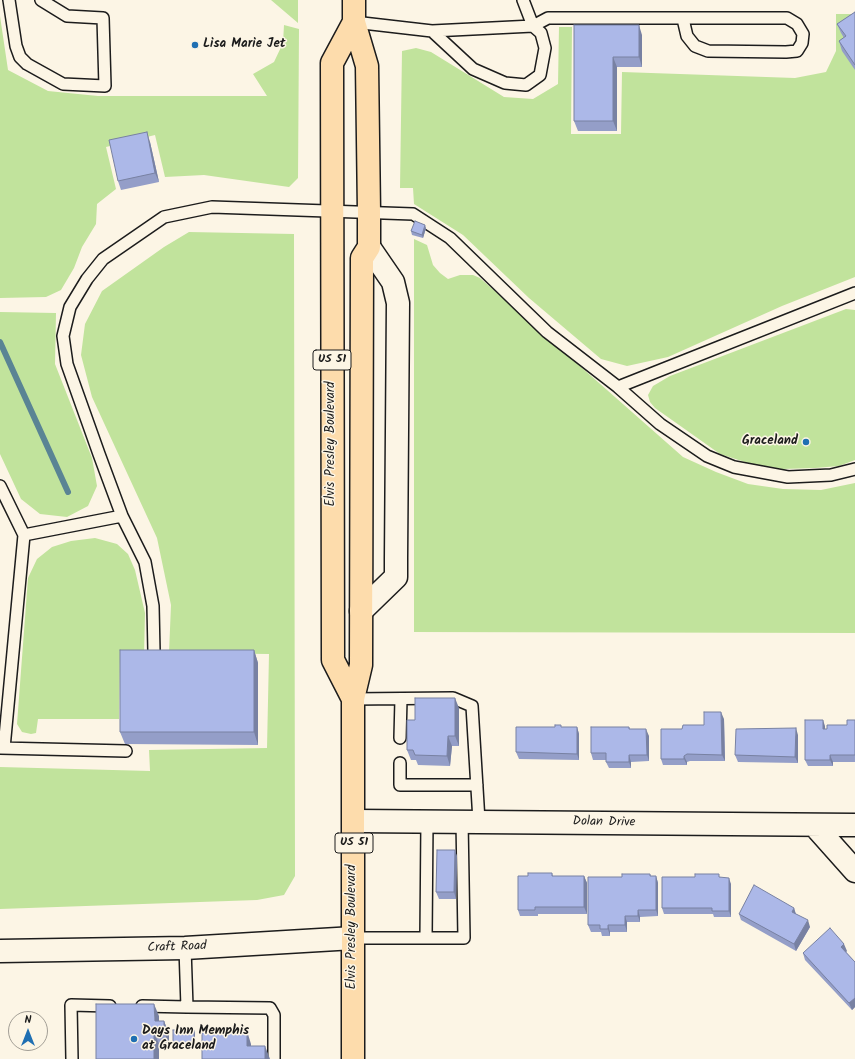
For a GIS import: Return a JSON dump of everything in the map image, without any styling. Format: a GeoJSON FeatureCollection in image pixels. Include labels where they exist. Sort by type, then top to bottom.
{"type":"FeatureCollection","features":[{"type":"Feature","properties":{"kind":"main road","name":"Elvis Presley Boulevard"},"geometry":{"type":"LineString","coordinates":[[352,1059],[354,938],[353,699],[362,665],[362,258],[369,247],[367,66],[354,22],[354,0]]}},
{"type":"Feature","properties":{"kind":"main road","name":"Elvis Presley Boulevard"},"geometry":{"type":"LineString","coordinates":[[353,699],[333,660],[332,63],[354,22]]}},
{"type":"Feature","properties":{"kind":"street"},"geometry":{"type":"LineString","coordinates":[[361,611],[396,577],[398,303],[393,282],[369,247]]}},
{"type":"Feature","properties":{"kind":"street","name":"Dolan Drive"},"geometry":{"type":"LineString","coordinates":[[354,821],[855,825]]}},
{"type":"Feature","properties":{"kind":"street"},"geometry":{"type":"LineString","coordinates":[[814,825],[855,871]]}},
{"type":"Feature","properties":{"kind":"street","name":"Craft Road"},"geometry":{"type":"LineString","coordinates":[[0,951],[185,948],[354,938]]}},
{"type":"Feature","properties":{"kind":"lane"},"geometry":{"type":"LineString","coordinates":[[9,0],[16,46],[20,57],[27,64],[63,84],[105,86],[103,18],[67,16],[41,0]]}},
{"type":"Feature","properties":{"kind":"lane"},"geometry":{"type":"LineString","coordinates":[[432,31],[473,69],[505,83],[526,85],[540,75],[545,48],[541,33],[533,26],[523,0]]}},
{"type":"Feature","properties":{"kind":"lane"},"geometry":{"type":"LineString","coordinates":[[354,22],[432,31],[533,26],[548,18],[787,18],[797,24],[803,34],[802,43],[797,51],[786,52],[708,51],[695,46],[687,36],[683,19]]}},
{"type":"Feature","properties":{"kind":"lane"},"geometry":{"type":"LineString","coordinates":[[154,652],[153,606],[145,562],[122,516],[67,364],[63,336],[70,307],[87,279],[103,259],[164,217],[212,207],[414,214],[450,238],[547,332],[618,387],[660,424],[707,456],[734,467],[788,477],[831,475],[855,469]]}},
{"type":"Feature","properties":{"kind":"lane"},"geometry":{"type":"LineString","coordinates":[[618,387],[855,293]]}},
{"type":"Feature","properties":{"kind":"lane"},"geometry":{"type":"LineString","coordinates":[[0,486],[24,534],[2,748],[126,751]]}},
{"type":"Feature","properties":{"kind":"lane"},"geometry":{"type":"LineString","coordinates":[[24,534],[122,516]]}},
{"type":"Feature","properties":{"kind":"lane"},"geometry":{"type":"LineString","coordinates":[[353,699],[453,698],[472,706],[477,785],[470,821],[464,938],[354,938]]}},
{"type":"Feature","properties":{"kind":"lane"},"geometry":{"type":"LineString","coordinates":[[400,738],[401,699]]}},
{"type":"Feature","properties":{"kind":"lane"},"geometry":{"type":"LineString","coordinates":[[400,762],[400,785],[477,785]]}},
{"type":"Feature","properties":{"kind":"lane"},"geometry":{"type":"LineString","coordinates":[[426,821],[426,938]]}},
{"type":"Feature","properties":{"kind":"lane"},"geometry":{"type":"LineString","coordinates":[[185,948],[187,1007]]}},
{"type":"Feature","properties":{"kind":"lane"},"geometry":{"type":"LineString","coordinates":[[72,1059],[71,1005],[118,1006]]}},
{"type":"Feature","properties":{"kind":"lane"},"geometry":{"type":"LineString","coordinates":[[133,1006],[270,1008],[274,1015],[274,1059]]}},
{"type":"Feature","properties":{"kind":"green space"},"geometry":{"type":"Polygon","coordinates":[[[271,0],[298,0],[298,23],[271,0]]]}},
{"type":"Feature","properties":{"kind":"green space"},"geometry":{"type":"Polygon","coordinates":[[[836,14],[855,14],[855,277],[782,306],[668,357],[627,366],[601,359],[529,298],[463,235],[414,204],[413,188],[400,188],[402,51],[416,48],[431,52],[504,97],[533,99],[558,84],[559,27],[572,27],[571,134],[621,134],[622,72],[795,78],[826,72],[836,51],[836,14]]]}},
{"type":"Feature","properties":{"kind":"green space"},"geometry":{"type":"Polygon","coordinates":[[[0,16],[8,70],[48,91],[98,96],[267,96],[253,74],[274,62],[283,43],[284,25],[299,29],[298,178],[289,187],[204,175],[165,177],[155,135],[106,147],[116,189],[97,204],[96,224],[82,247],[74,268],[61,290],[46,297],[0,298],[0,16]]]}},
{"type":"Feature","properties":{"kind":"green space"},"geometry":{"type":"Polygon","coordinates":[[[189,232],[294,234],[295,876],[284,895],[257,900],[0,909],[0,767],[150,771],[149,750],[267,748],[269,654],[169,653],[171,605],[157,538],[92,397],[81,355],[85,324],[102,291],[164,247],[189,232]]]}},
{"type":"Feature","properties":{"kind":"green space"},"geometry":{"type":"Polygon","coordinates":[[[414,239],[427,245],[433,265],[448,279],[460,275],[473,275],[480,278],[683,457],[748,484],[783,489],[821,490],[855,483],[855,633],[414,632],[414,239]]]}},
{"type":"Feature","properties":{"kind":"green space"},"geometry":{"type":"Polygon","coordinates":[[[846,309],[855,310],[855,460],[839,466],[782,469],[748,463],[720,454],[655,408],[650,402],[648,395],[653,386],[670,376],[846,309]]]}},
{"type":"Feature","properties":{"kind":"green space"},"geometry":{"type":"Polygon","coordinates":[[[0,312],[56,313],[55,364],[92,458],[97,486],[88,506],[67,517],[40,514],[21,499],[0,454],[0,312]]]}},
{"type":"Feature","properties":{"kind":"green space"},"geometry":{"type":"Polygon","coordinates":[[[95,538],[117,544],[128,554],[135,570],[145,613],[144,656],[120,658],[119,719],[38,719],[36,733],[31,734],[22,732],[17,724],[28,578],[37,559],[52,547],[71,541],[95,538]]]}},
{"type":"Feature","properties":{"kind":"building"},"geometry":{"type":"Polygon","coordinates":[[[855,12],[855,65],[839,41],[846,36],[837,24],[855,12]]]}},
{"type":"Feature","properties":{"kind":"building"},"geometry":{"type":"Polygon","coordinates":[[[574,25],[639,25],[639,57],[613,57],[613,121],[574,121],[574,25]]]}},
{"type":"Feature","properties":{"kind":"building"},"geometry":{"type":"Polygon","coordinates":[[[147,132],[155,173],[118,181],[109,140],[147,132]]]}},
{"type":"Feature","properties":{"kind":"building"},"geometry":{"type":"Polygon","coordinates":[[[415,221],[425,225],[422,235],[411,231],[415,221]]]}},
{"type":"Feature","properties":{"kind":"building"},"geometry":{"type":"Polygon","coordinates":[[[120,650],[254,650],[254,732],[120,732],[120,650]]]}},
{"type":"Feature","properties":{"kind":"building"},"geometry":{"type":"Polygon","coordinates":[[[415,698],[455,698],[455,736],[448,736],[447,756],[415,755],[413,750],[407,750],[407,720],[415,720],[415,698]]]}},
{"type":"Feature","properties":{"kind":"building"},"geometry":{"type":"Polygon","coordinates":[[[704,712],[721,712],[722,755],[687,754],[684,756],[684,759],[661,759],[661,729],[682,729],[683,725],[704,725],[704,712]]]}},
{"type":"Feature","properties":{"kind":"building"},"geometry":{"type":"Polygon","coordinates":[[[805,720],[823,720],[823,729],[827,729],[827,725],[847,725],[847,720],[855,720],[855,755],[830,755],[830,760],[805,760],[805,720]]]}},
{"type":"Feature","properties":{"kind":"building"},"geometry":{"type":"Polygon","coordinates":[[[555,725],[561,725],[561,727],[577,727],[577,754],[516,752],[516,727],[555,727],[555,725]]]}},
{"type":"Feature","properties":{"kind":"building"},"geometry":{"type":"Polygon","coordinates":[[[591,727],[629,727],[629,729],[646,729],[647,755],[629,755],[629,762],[606,762],[606,753],[591,753],[591,727]]]}},
{"type":"Feature","properties":{"kind":"building"},"geometry":{"type":"Polygon","coordinates":[[[796,728],[795,757],[735,755],[736,729],[796,728]]]}},
{"type":"Feature","properties":{"kind":"building"},"geometry":{"type":"Polygon","coordinates":[[[437,850],[455,850],[454,892],[436,892],[437,850]]]}},
{"type":"Feature","properties":{"kind":"building"},"geometry":{"type":"Polygon","coordinates":[[[528,873],[552,873],[552,876],[584,876],[584,907],[535,907],[535,910],[518,910],[518,876],[528,876],[528,873]]]}},
{"type":"Feature","properties":{"kind":"building"},"geometry":{"type":"Polygon","coordinates":[[[622,874],[650,874],[650,876],[656,876],[656,910],[638,910],[638,916],[625,916],[625,925],[608,925],[608,929],[600,929],[600,925],[588,925],[588,877],[622,877],[622,874]]]}},
{"type":"Feature","properties":{"kind":"building"},"geometry":{"type":"Polygon","coordinates":[[[695,874],[719,874],[719,877],[729,878],[729,911],[712,911],[712,908],[662,908],[662,877],[695,877],[695,874]]]}},
{"type":"Feature","properties":{"kind":"building"},"geometry":{"type":"Polygon","coordinates":[[[754,885],[794,908],[792,912],[808,920],[794,944],[739,914],[754,885]]]}},
{"type":"Feature","properties":{"kind":"building"},"geometry":{"type":"Polygon","coordinates":[[[830,928],[844,944],[841,947],[855,962],[855,998],[849,1003],[803,953],[830,928]]]}},
{"type":"Feature","properties":{"kind":"building","name":"Days Inn Memphis at Graceland"},"geometry":{"type":"Polygon","coordinates":[[[96,1004],[154,1004],[155,1021],[164,1021],[164,1032],[154,1032],[154,1059],[96,1059],[96,1004]]]}},
{"type":"Feature","properties":{"kind":"building"},"geometry":{"type":"Polygon","coordinates":[[[173,1030],[194,1030],[194,1045],[173,1044],[173,1030]]]}},
{"type":"Feature","properties":{"kind":"building"},"geometry":{"type":"Polygon","coordinates":[[[205,1031],[247,1031],[247,1046],[265,1046],[265,1059],[202,1059],[202,1033],[205,1031]]]}},
{"type":"Feature","properties":{"kind":"waterway"},"geometry":{"type":"LineString","coordinates":[[0,342],[68,492]]}},
{"type":"Feature","properties":{"kind":"place","name":"Lisa Marie Jet"},"geometry":{"type":"Point","coordinates":[195,45]}},
{"type":"Feature","properties":{"kind":"place","name":"Graceland"},"geometry":{"type":"Point","coordinates":[806,442]}},
{"type":"Feature","properties":{"kind":"place","name":"Days Inn Memphis at Graceland"},"geometry":{"type":"Point","coordinates":[134,1039]}}]}
